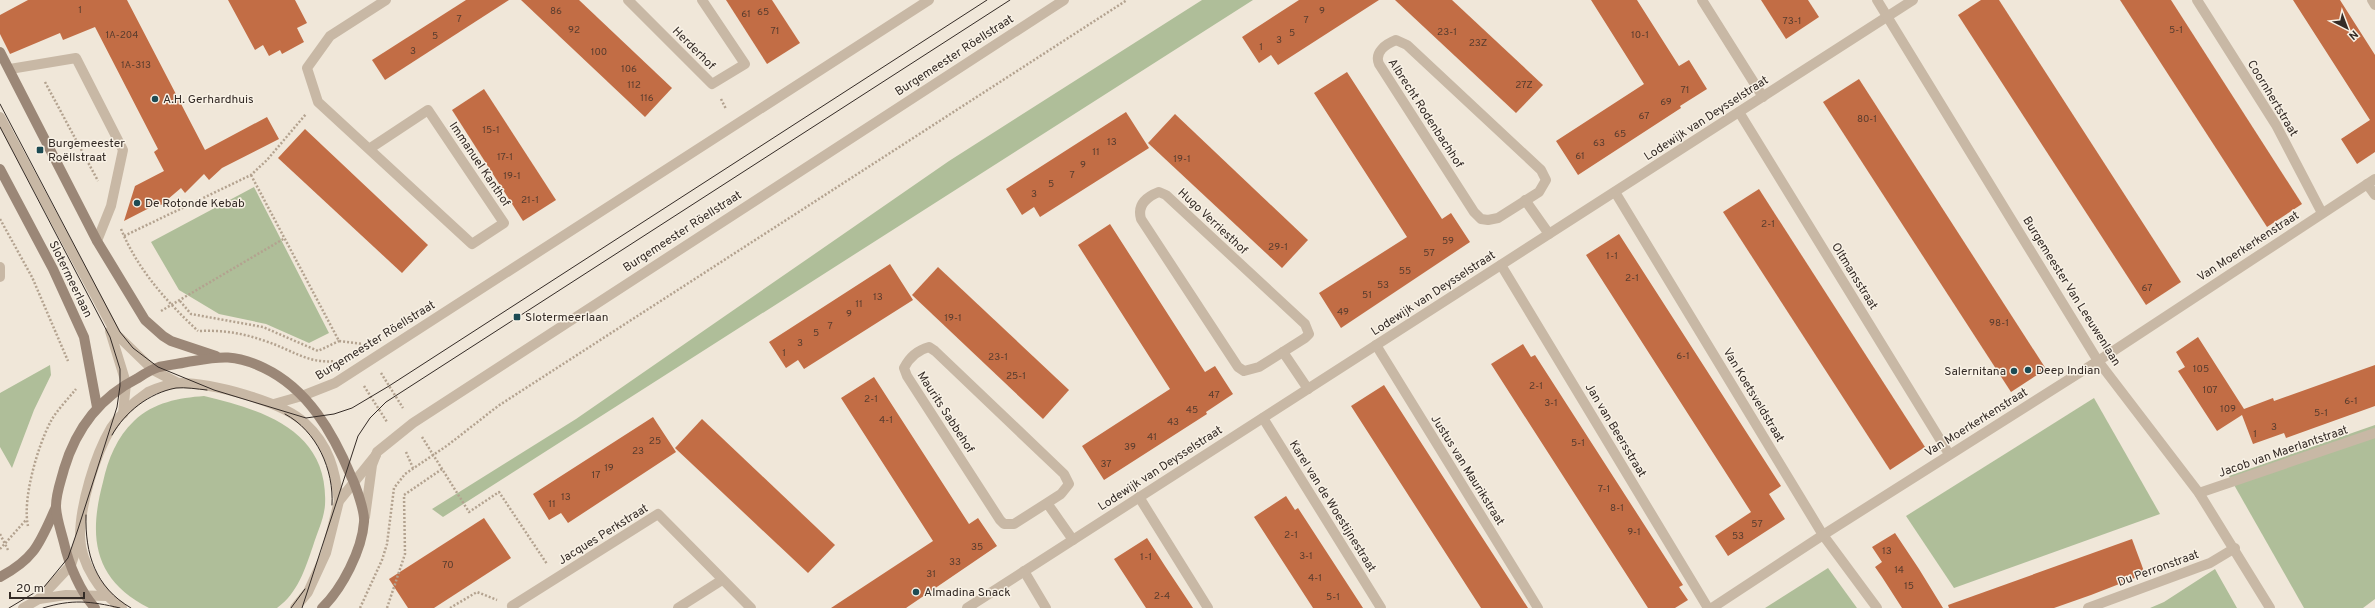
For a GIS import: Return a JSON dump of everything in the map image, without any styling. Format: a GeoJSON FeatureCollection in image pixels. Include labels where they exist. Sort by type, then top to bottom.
{"type":"FeatureCollection","features":[{"type":"Feature","properties":{"kind":"main road"},"geometry":{"type":"LineString","coordinates":[[0,52],[98,241],[145,320],[171,340],[216,356],[234,358],[264,368],[277,376],[302,396],[312,406],[331,434],[354,481],[364,521],[349,570],[330,604],[322,608]]}},
{"type":"Feature","properties":{"kind":"main road","name":"Slotermeerlaan"},"geometry":{"type":"LineString","coordinates":[[0,169],[53,269],[84,337],[97,407]]}},
{"type":"Feature","properties":{"kind":"main road"},"geometry":{"type":"LineString","coordinates":[[0,577],[16,569],[38,548],[56,507],[58,489],[71,447],[97,407],[126,383],[153,370],[216,356]]}},
{"type":"Feature","properties":{"kind":"main road"},"geometry":{"type":"LineString","coordinates":[[56,507],[71,565],[85,594],[95,608]]}},
{"type":"Feature","properties":{"kind":"street"},"geometry":{"type":"LineString","coordinates":[[318,102],[307,68],[330,36],[386,0]]}},
{"type":"Feature","properties":{"kind":"street","name":"Herderhof"},"geometry":{"type":"LineString","coordinates":[[628,0],[712,84],[745,64],[702,0]]}},
{"type":"Feature","properties":{"kind":"street","name":"Burgemeester Röellstraat"},"geometry":{"type":"LineString","coordinates":[[274,404],[302,396],[335,383],[929,0]]}},
{"type":"Feature","properties":{"kind":"street","name":"Burgemeester Röellstraat"},"geometry":{"type":"LineString","coordinates":[[339,501],[378,452],[413,423],[1064,0]]}},
{"type":"Feature","properties":{"kind":"street"},"geometry":{"type":"LineString","coordinates":[[1702,0],[1763,97]]}},
{"type":"Feature","properties":{"kind":"street","name":"Burgemeester Van Leeuwenlaan"},"geometry":{"type":"LineString","coordinates":[[1877,0],[2098,361],[2199,493],[2235,548],[2270,608]]}},
{"type":"Feature","properties":{"kind":"street","name":"Lodewijk van Deysselstraat"},"geometry":{"type":"LineString","coordinates":[[967,608],[1913,0]]}},
{"type":"Feature","properties":{"kind":"street","name":"Coornhertstraat"},"geometry":{"type":"LineString","coordinates":[[2196,0],[2276,125],[2322,213]]}},
{"type":"Feature","properties":{"kind":"street"},"geometry":{"type":"LineString","coordinates":[[2372,0],[2375,5]]}},
{"type":"Feature","properties":{"kind":"street","name":"Albrecht Rodenbachhof"},"geometry":{"type":"LineString","coordinates":[[1396,40],[1402,41],[1541,170],[1544,175],[1545,185],[1539,192],[1525,200],[1498,218],[1488,220],[1481,219],[1474,212],[1379,64],[1377,55],[1384,46],[1396,40]]}},
{"type":"Feature","properties":{"kind":"street"},"geometry":{"type":"LineString","coordinates":[[10,69],[76,58],[123,150],[111,206],[98,241]]}},
{"type":"Feature","properties":{"kind":"street","name":"Immanuel Kanthof"},"geometry":{"type":"LineString","coordinates":[[318,102],[472,244],[504,223],[428,110],[369,149]]}},
{"type":"Feature","properties":{"kind":"street","name":"Oltmansstraat"},"geometry":{"type":"LineString","coordinates":[[1739,112],[1949,454]]}},
{"type":"Feature","properties":{"kind":"street","name":"Slotermeerlaan"},"geometry":{"type":"LineString","coordinates":[[0,117],[106,319],[116,334],[153,370],[178,383]]}},
{"type":"Feature","properties":{"kind":"street"},"geometry":{"type":"LineString","coordinates":[[2371,181],[2375,195]]}},
{"type":"Feature","properties":{"kind":"street","name":"Van Moerkerkenstraat"},"geometry":{"type":"LineString","coordinates":[[1712,608],[1823,534],[2098,361],[2371,181]]}},
{"type":"Feature","properties":{"kind":"street","name":"Hugo Verriesthof"},"geometry":{"type":"LineString","coordinates":[[1159,192],[1166,195],[1305,324],[1309,334],[1283,352],[1251,370],[1244,371],[1234,363],[1141,219],[1139,212],[1146,199],[1159,192]]}},
{"type":"Feature","properties":{"kind":"street","name":"Van Koetsveldstraat"},"geometry":{"type":"LineString","coordinates":[[1615,192],[1823,534],[1877,608]]}},
{"type":"Feature","properties":{"kind":"street"},"geometry":{"type":"LineString","coordinates":[[1525,200],[1548,234]]}},
{"type":"Feature","properties":{"kind":"street","name":"Jan van Beersstraat"},"geometry":{"type":"LineString","coordinates":[[1501,265],[1708,608]]}},
{"type":"Feature","properties":{"kind":"street"},"geometry":{"type":"LineString","coordinates":[[0,267],[0,277]]}},
{"type":"Feature","properties":{"kind":"street","name":"Slotermeerlaan"},"geometry":{"type":"LineString","coordinates":[[106,319],[126,383],[123,414]]}},
{"type":"Feature","properties":{"kind":"street","name":"Justus van Maurikstraat"},"geometry":{"type":"LineString","coordinates":[[1376,345],[1538,608]]}},
{"type":"Feature","properties":{"kind":"street","name":"Maurits Sabbehof"},"geometry":{"type":"LineString","coordinates":[[929,347],[935,351],[1064,474],[1069,484],[1067,489],[1048,503],[1014,524],[1004,524],[1000,520],[907,376],[904,368],[907,362],[922,349],[929,347]]}},
{"type":"Feature","properties":{"kind":"street"},"geometry":{"type":"LineString","coordinates":[[1283,352],[1308,389]]}},
{"type":"Feature","properties":{"kind":"street"},"geometry":{"type":"LineString","coordinates":[[23,608],[39,599],[71,565],[80,538],[88,488],[112,427],[132,404],[150,391],[178,383],[208,386],[274,404],[305,422],[317,436],[335,470],[339,501],[326,553],[308,592],[295,608]]}},
{"type":"Feature","properties":{"kind":"street","name":"Karel van de Woestijnestraat"},"geometry":{"type":"LineString","coordinates":[[1263,418],[1380,608]]}},
{"type":"Feature","properties":{"kind":"street","name":"Jacob van Maerlantstraat"},"geometry":{"type":"LineString","coordinates":[[2199,493],[2375,433]]}},
{"type":"Feature","properties":{"kind":"street"},"geometry":{"type":"LineString","coordinates":[[364,521],[372,465],[378,452]]}},
{"type":"Feature","properties":{"kind":"street"},"geometry":{"type":"LineString","coordinates":[[1139,497],[1208,608]]}},
{"type":"Feature","properties":{"kind":"street"},"geometry":{"type":"LineString","coordinates":[[1048,503],[1073,540]]}},
{"type":"Feature","properties":{"kind":"street","name":"Jacques Perkstraat"},"geometry":{"type":"LineString","coordinates":[[513,607],[658,514],[751,608]]}},
{"type":"Feature","properties":{"kind":"street"},"geometry":{"type":"LineString","coordinates":[[80,538],[88,567],[107,596],[122,608]]}},
{"type":"Feature","properties":{"kind":"street","name":"Du Perronstraat"},"geometry":{"type":"LineString","coordinates":[[2088,608],[2210,563],[2235,548]]}},
{"type":"Feature","properties":{"kind":"street"},"geometry":{"type":"LineString","coordinates":[[1024,572],[1046,608]]}},
{"type":"Feature","properties":{"kind":"street"},"geometry":{"type":"LineString","coordinates":[[678,608],[722,580]]}},
{"type":"Feature","properties":{"kind":"street"},"geometry":{"type":"LineString","coordinates":[[39,599],[85,594],[107,596]]}},
{"type":"Feature","properties":{"kind":"path"},"geometry":{"type":"LineString","coordinates":[[360,608],[379,567],[387,544],[394,488],[399,480],[413,468],[434,455],[498,406],[1127,0]]}},
{"type":"Feature","properties":{"kind":"path"},"geometry":{"type":"LineString","coordinates":[[36,64],[111,206],[124,236],[142,270],[171,305],[199,331]]}},
{"type":"Feature","properties":{"kind":"path"},"geometry":{"type":"LineString","coordinates":[[124,236],[250,175],[267,160],[318,102]]}},
{"type":"Feature","properties":{"kind":"path"},"geometry":{"type":"LineString","coordinates":[[250,175],[285,238],[339,342]]}},
{"type":"Feature","properties":{"kind":"path"},"geometry":{"type":"LineString","coordinates":[[0,219],[32,277],[68,358],[69,365]]}},
{"type":"Feature","properties":{"kind":"path"},"geometry":{"type":"LineString","coordinates":[[145,320],[180,301],[285,238]]}},
{"type":"Feature","properties":{"kind":"path"},"geometry":{"type":"LineString","coordinates":[[180,301],[191,314],[263,326],[318,351],[339,342],[362,344],[469,512],[499,492],[556,578]]}},
{"type":"Feature","properties":{"kind":"path"},"geometry":{"type":"LineString","coordinates":[[68,358],[86,349]]}},
{"type":"Feature","properties":{"kind":"path"},"geometry":{"type":"LineString","coordinates":[[73,384],[75,390]]}},
{"type":"Feature","properties":{"kind":"path"},"geometry":{"type":"LineString","coordinates":[[387,608],[405,554],[404,495],[442,469]]}},
{"type":"Feature","properties":{"kind":"path"},"geometry":{"type":"LineString","coordinates":[[0,549],[27,520]]}},
{"type":"Feature","properties":{"kind":"path"},"geometry":{"type":"LineString","coordinates":[[450,608],[477,592],[513,607]]}},
{"type":"Feature","properties":{"kind":"green space"},"geometry":{"type":"Polygon","coordinates":[[[1202,0],[1253,0],[443,517],[432,509],[576,419],[949,161],[1202,0]]]}},
{"type":"Feature","properties":{"kind":"green space"},"geometry":{"type":"Polygon","coordinates":[[[254,187],[329,333],[309,343],[266,324],[219,314],[179,290],[151,242],[254,187]]]}},
{"type":"Feature","properties":{"kind":"green space"},"geometry":{"type":"Polygon","coordinates":[[[50,365],[51,375],[34,410],[12,468],[0,447],[0,393],[50,365]]]}},
{"type":"Feature","properties":{"kind":"green space"},"geometry":{"type":"Polygon","coordinates":[[[204,396],[248,408],[269,417],[288,428],[304,441],[316,458],[323,479],[325,505],[323,515],[300,580],[296,588],[277,608],[149,608],[131,597],[116,584],[106,571],[100,556],[96,539],[98,502],[105,473],[118,441],[134,421],[150,409],[167,402],[204,396]]]}},
{"type":"Feature","properties":{"kind":"green space"},"geometry":{"type":"Polygon","coordinates":[[[2094,398],[2160,514],[1954,588],[1906,516],[2094,398]]]}},
{"type":"Feature","properties":{"kind":"green space"},"geometry":{"type":"Polygon","coordinates":[[[2375,425],[2375,599],[2363,608],[2304,608],[2229,476],[2375,425]]]}},
{"type":"Feature","properties":{"kind":"green space"},"geometry":{"type":"Polygon","coordinates":[[[1828,568],[1857,608],[1765,608],[1828,568]]]}},
{"type":"Feature","properties":{"kind":"green space"},"geometry":{"type":"Polygon","coordinates":[[[2215,569],[2237,608],[2150,608],[2164,602],[2215,569]]]}},
{"type":"Feature","properties":{"kind":"building","name":"A.H. Gerhardhuis"},"geometry":{"type":"Polygon","coordinates":[[[28,0],[127,0],[205,150],[267,117],[279,139],[222,168],[209,180],[204,174],[185,193],[181,188],[161,205],[159,203],[124,221],[135,186],[164,171],[154,152],[158,149],[95,27],[63,40],[60,33],[10,54],[0,34],[0,15],[28,0]]]}},
{"type":"Feature","properties":{"kind":"building"},"geometry":{"type":"Polygon","coordinates":[[[228,0],[295,0],[307,23],[297,28],[304,42],[282,54],[280,50],[269,56],[263,45],[255,50],[228,0]]]}},
{"type":"Feature","properties":{"kind":"building"},"geometry":{"type":"Polygon","coordinates":[[[466,0],[509,0],[385,80],[372,60],[466,0]]]}},
{"type":"Feature","properties":{"kind":"building"},"geometry":{"type":"Polygon","coordinates":[[[521,0],[579,0],[672,88],[645,117],[521,0]]]}},
{"type":"Feature","properties":{"kind":"building"},"geometry":{"type":"Polygon","coordinates":[[[726,0],[772,0],[800,43],[767,64],[726,0]]]}},
{"type":"Feature","properties":{"kind":"building"},"geometry":{"type":"Polygon","coordinates":[[[1299,0],[1379,0],[1278,65],[1271,55],[1259,63],[1242,37],[1299,0]]]}},
{"type":"Feature","properties":{"kind":"building"},"geometry":{"type":"Polygon","coordinates":[[[1395,0],[1452,0],[1543,85],[1516,113],[1395,0]]]}},
{"type":"Feature","properties":{"kind":"building"},"geometry":{"type":"Polygon","coordinates":[[[1591,0],[1637,0],[1679,66],[1689,60],[1707,89],[1680,106],[1681,108],[1578,175],[1556,141],[1644,84],[1591,0]]]}},
{"type":"Feature","properties":{"kind":"building"},"geometry":{"type":"Polygon","coordinates":[[[1761,0],[1808,0],[1819,17],[1786,39],[1761,0]]]}},
{"type":"Feature","properties":{"kind":"building"},"geometry":{"type":"Polygon","coordinates":[[[1981,0],[1999,0],[2181,282],[2146,305],[1958,15],[1981,0]]]}},
{"type":"Feature","properties":{"kind":"building"},"geometry":{"type":"Polygon","coordinates":[[[2120,0],[2171,0],[2302,204],[2267,227],[2120,0]]]}},
{"type":"Feature","properties":{"kind":"building"},"geometry":{"type":"Polygon","coordinates":[[[2293,0],[2340,0],[2375,55],[2375,152],[2357,164],[2341,139],[2370,120],[2293,0]]]}},
{"type":"Feature","properties":{"kind":"building"},"geometry":{"type":"Polygon","coordinates":[[[1347,72],[1442,219],[1451,213],[1470,242],[1341,328],[1319,293],[1407,237],[1314,93],[1347,72]]]}},
{"type":"Feature","properties":{"kind":"building"},"geometry":{"type":"Polygon","coordinates":[[[1859,79],[2046,369],[2011,392],[1823,102],[1859,79]]]}},
{"type":"Feature","properties":{"kind":"building"},"geometry":{"type":"Polygon","coordinates":[[[484,89],[556,200],[523,221],[452,110],[484,89]]]}},
{"type":"Feature","properties":{"kind":"building"},"geometry":{"type":"Polygon","coordinates":[[[1126,112],[1149,148],[1040,217],[1034,207],[1022,215],[1006,189],[1126,112]]]}},
{"type":"Feature","properties":{"kind":"building"},"geometry":{"type":"Polygon","coordinates":[[[1175,114],[1308,240],[1282,268],[1148,143],[1175,114]]]}},
{"type":"Feature","properties":{"kind":"building"},"geometry":{"type":"Polygon","coordinates":[[[305,129],[428,245],[402,273],[278,158],[305,129]]]}},
{"type":"Feature","properties":{"kind":"building"},"geometry":{"type":"Polygon","coordinates":[[[1759,189],[1925,447],[1890,470],[1723,212],[1759,189]]]}},
{"type":"Feature","properties":{"kind":"building"},"geometry":{"type":"Polygon","coordinates":[[[1110,224],[1205,372],[1215,366],[1233,394],[1206,412],[1207,414],[1104,480],[1082,446],[1170,389],[1078,245],[1110,224]]]}},
{"type":"Feature","properties":{"kind":"building"},"geometry":{"type":"Polygon","coordinates":[[[1619,234],[1781,486],[1769,494],[1785,519],[1728,556],[1715,536],[1751,512],[1586,255],[1619,234]]]}},
{"type":"Feature","properties":{"kind":"building"},"geometry":{"type":"Polygon","coordinates":[[[890,264],[913,300],[804,369],[798,360],[786,368],[769,342],[890,264]]]}},
{"type":"Feature","properties":{"kind":"building"},"geometry":{"type":"Polygon","coordinates":[[[938,267],[1069,390],[1043,419],[912,295],[938,267]]]}},
{"type":"Feature","properties":{"kind":"building"},"geometry":{"type":"Polygon","coordinates":[[[2198,337],[2244,409],[2273,398],[2274,401],[2375,365],[2375,406],[2286,438],[2284,433],[2253,444],[2242,415],[2217,431],[2178,371],[2185,367],[2176,352],[2198,337]]]}},
{"type":"Feature","properties":{"kind":"building"},"geometry":{"type":"Polygon","coordinates":[[[1523,344],[1531,357],[1535,355],[1683,585],[1679,587],[1688,600],[1675,608],[1648,608],[1491,364],[1523,344]]]}},
{"type":"Feature","properties":{"kind":"building"},"geometry":{"type":"Polygon","coordinates":[[[874,377],[969,524],[978,518],[997,546],[906,608],[831,608],[933,541],[841,398],[874,377]]]}},
{"type":"Feature","properties":{"kind":"building"},"geometry":{"type":"Polygon","coordinates":[[[1384,385],[1528,608],[1481,608],[1470,591],[1351,406],[1384,385]]]}},
{"type":"Feature","properties":{"kind":"building"},"geometry":{"type":"Polygon","coordinates":[[[653,417],[676,452],[568,523],[561,513],[549,520],[533,494],[653,417]]]}},
{"type":"Feature","properties":{"kind":"building"},"geometry":{"type":"Polygon","coordinates":[[[702,419],[835,545],[808,573],[675,448],[702,419]]]}},
{"type":"Feature","properties":{"kind":"building"},"geometry":{"type":"Polygon","coordinates":[[[1286,496],[1295,510],[1298,508],[1363,608],[1313,608],[1254,517],[1286,496]]]}},
{"type":"Feature","properties":{"kind":"building"},"geometry":{"type":"Polygon","coordinates":[[[484,518],[511,558],[434,608],[408,608],[389,579],[484,518]]]}},
{"type":"Feature","properties":{"kind":"building"},"geometry":{"type":"Polygon","coordinates":[[[1895,533],[1943,608],[1902,608],[1875,567],[1882,562],[1872,547],[1895,533]]]}},
{"type":"Feature","properties":{"kind":"building"},"geometry":{"type":"Polygon","coordinates":[[[1147,538],[1193,608],[1146,608],[1114,559],[1147,538]]]}},
{"type":"Feature","properties":{"kind":"building"},"geometry":{"type":"Polygon","coordinates":[[[2132,539],[2145,574],[2091,595],[2054,608],[1949,608],[1948,605],[2132,539]]]}},
{"type":"Feature","properties":{"kind":"tram line"},"geometry":{"type":"LineString","coordinates":[[0,104],[120,332],[133,348],[158,367],[214,390],[306,418],[334,414],[352,408],[389,386],[987,0]]}},
{"type":"Feature","properties":{"kind":"tram line"},"geometry":{"type":"LineString","coordinates":[[302,608],[358,436],[370,418],[386,402],[1010,0]]}},
{"type":"Feature","properties":{"kind":"tram line"},"geometry":{"type":"LineString","coordinates":[[0,127],[110,337],[120,369],[120,386],[117,407],[68,558],[44,587],[9,608]]}},
{"type":"Feature","properties":{"kind":"tram line"},"geometry":{"type":"LineString","coordinates":[[112,435],[131,411],[156,394],[176,388],[207,390]]}},
{"type":"Feature","properties":{"kind":"tram line"},"geometry":{"type":"LineString","coordinates":[[285,414],[306,430],[321,453],[330,478],[332,505]]}},
{"type":"Feature","properties":{"kind":"tram line"},"geometry":{"type":"LineString","coordinates":[[86,515],[86,529],[90,556],[95,568],[101,580],[109,590],[119,600],[131,608]]}},
{"type":"Feature","properties":{"kind":"tram line"},"geometry":{"type":"LineString","coordinates":[[291,608],[305,589]]}},
{"type":"Feature","properties":{"kind":"tram line"},"geometry":{"type":"LineString","coordinates":[[43,608],[72,602],[99,604],[120,608]]}},
{"type":"Feature","properties":{"kind":"place","name":"A.H. Gerhardhuis"},"geometry":{"type":"Point","coordinates":[155,99]}},
{"type":"Feature","properties":{"kind":"place","name":"Burgemeester Roëllstraat"},"geometry":{"type":"Point","coordinates":[40,150]}},
{"type":"Feature","properties":{"kind":"place","name":"De Rotonde Kebab"},"geometry":{"type":"Point","coordinates":[137,203]}},
{"type":"Feature","properties":{"kind":"place","name":"Slotermeerlaan"},"geometry":{"type":"Point","coordinates":[517,317]}},
{"type":"Feature","properties":{"kind":"place","name":"Deep Indian"},"geometry":{"type":"Point","coordinates":[2028,370]}},
{"type":"Feature","properties":{"kind":"place","name":"Salernitana"},"geometry":{"type":"Point","coordinates":[2014,371]}},
{"type":"Feature","properties":{"kind":"place","name":"Almadina Snack"},"geometry":{"type":"Point","coordinates":[916,592]}}]}
